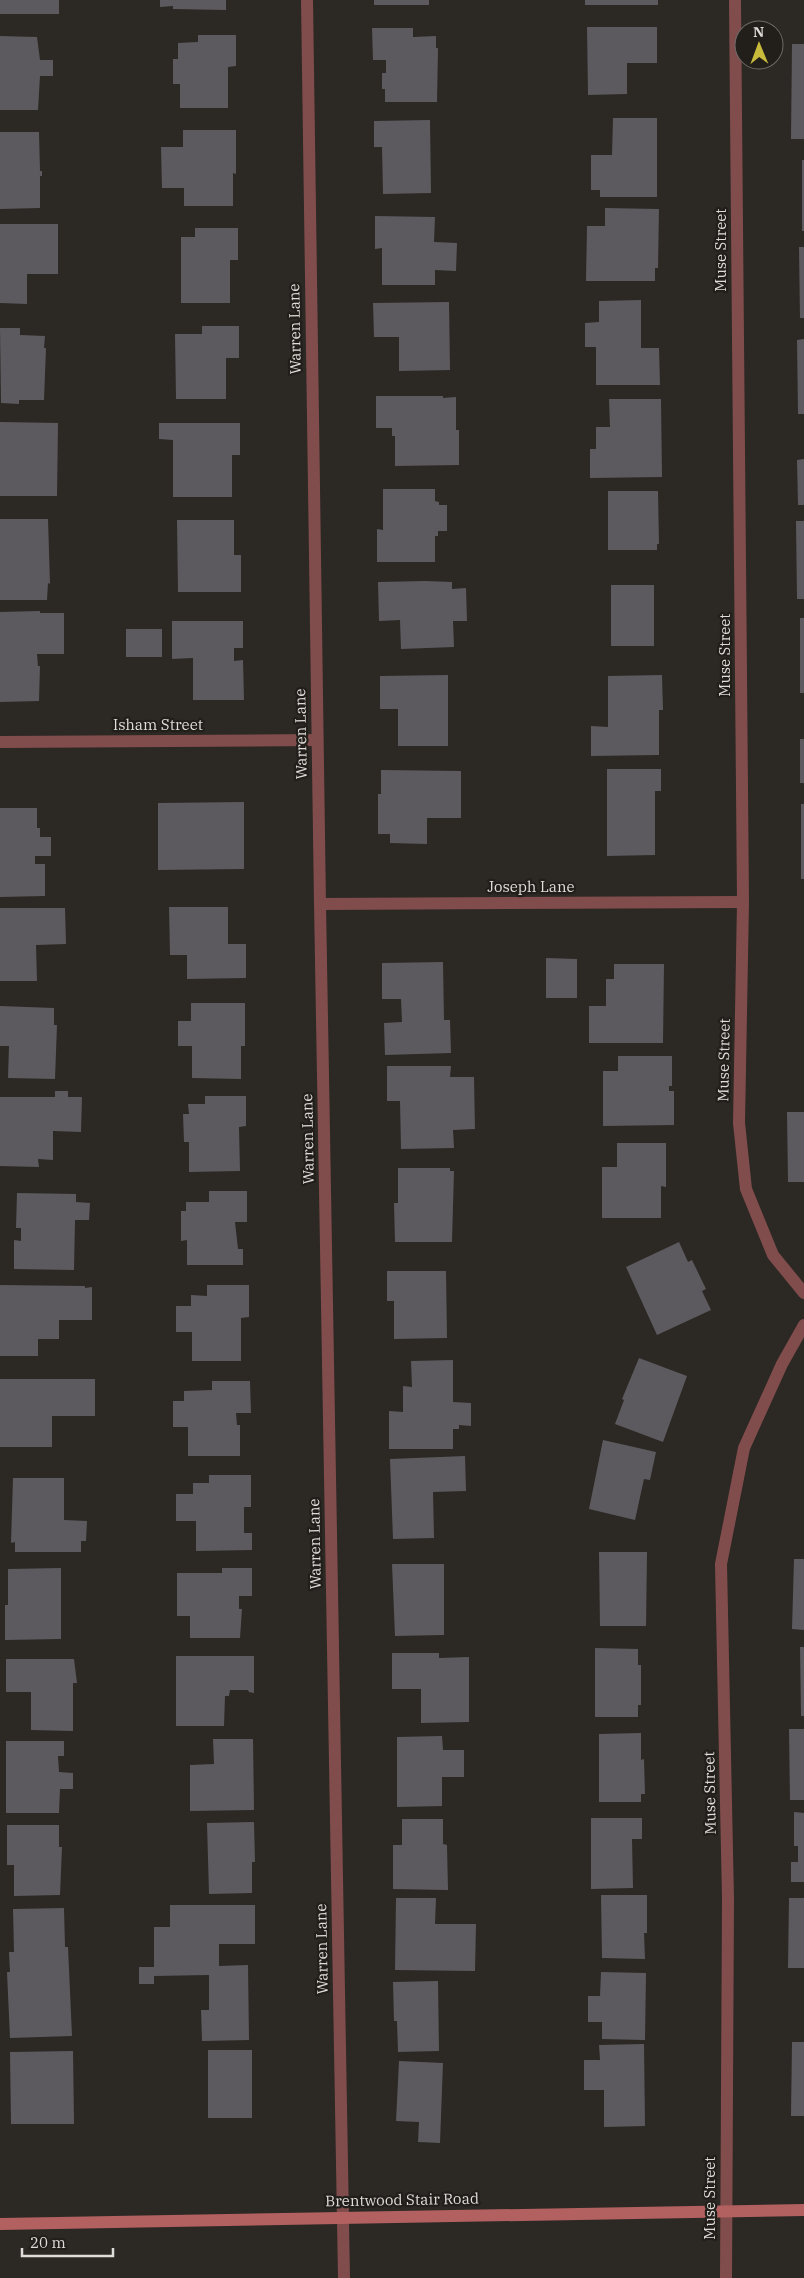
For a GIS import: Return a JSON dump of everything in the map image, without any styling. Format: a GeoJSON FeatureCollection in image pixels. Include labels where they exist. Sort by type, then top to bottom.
{"type":"FeatureCollection","features":[{"type":"Feature","properties":{"kind":"main road","name":"Brentwood Stair Road"},"geometry":{"type":"LineString","coordinates":[[0,2224],[804,2210]]}},
{"type":"Feature","properties":{"kind":"street","name":"Warren Lane"},"geometry":{"type":"LineString","coordinates":[[307,0],[317,740],[344,2278]]}},
{"type":"Feature","properties":{"kind":"street","name":"Muse Street"},"geometry":{"type":"LineString","coordinates":[[736,0],[743,902],[739,1123],[746,1189],[773,1255],[804,1293]]}},
{"type":"Feature","properties":{"kind":"street","name":"Isham Street"},"geometry":{"type":"LineString","coordinates":[[0,742],[317,740]]}},
{"type":"Feature","properties":{"kind":"street","name":"Joseph Lane"},"geometry":{"type":"LineString","coordinates":[[320,904],[743,902]]}},
{"type":"Feature","properties":{"kind":"street","name":"Muse Street"},"geometry":{"type":"LineString","coordinates":[[726,2278],[728,1899],[722,1564],[744,1448],[782,1364],[804,1324]]}},
{"type":"Feature","properties":{"kind":"building"},"geometry":{"type":"Polygon","coordinates":[[[0,0],[59,0],[59,14],[0,14],[0,0]]]}},
{"type":"Feature","properties":{"kind":"building"},"geometry":{"type":"Polygon","coordinates":[[[160,0],[226,0],[226,10],[173,9],[173,6],[160,7],[160,0]]]}},
{"type":"Feature","properties":{"kind":"building"},"geometry":{"type":"Polygon","coordinates":[[[374,0],[429,0],[429,5],[374,5],[374,0]]]}},
{"type":"Feature","properties":{"kind":"building"},"geometry":{"type":"Polygon","coordinates":[[[585,0],[658,0],[658,5],[585,5],[585,0]]]}},
{"type":"Feature","properties":{"kind":"building"},"geometry":{"type":"Polygon","coordinates":[[[587,27],[657,27],[657,63],[627,63],[627,94],[588,95],[587,27]]]}},
{"type":"Feature","properties":{"kind":"building"},"geometry":{"type":"Polygon","coordinates":[[[372,28],[413,28],[413,37],[436,36],[436,48],[438,48],[437,102],[385,102],[385,89],[382,89],[382,73],[386,73],[386,60],[373,60],[372,28]]]}},
{"type":"Feature","properties":{"kind":"building"},"geometry":{"type":"Polygon","coordinates":[[[198,35],[236,35],[236,66],[228,67],[228,108],[180,108],[180,84],[173,84],[173,59],[178,59],[178,43],[198,42],[198,35]]]}},
{"type":"Feature","properties":{"kind":"building"},"geometry":{"type":"Polygon","coordinates":[[[0,36],[37,37],[40,60],[53,60],[53,76],[40,76],[38,110],[0,110],[0,36]]]}},
{"type":"Feature","properties":{"kind":"building"},"geometry":{"type":"Polygon","coordinates":[[[792,44],[804,44],[804,139],[791,139],[792,44]]]}},
{"type":"Feature","properties":{"kind":"building"},"geometry":{"type":"Polygon","coordinates":[[[613,118],[657,118],[657,197],[600,197],[600,190],[591,190],[591,155],[612,155],[613,118]]]}},
{"type":"Feature","properties":{"kind":"building"},"geometry":{"type":"Polygon","coordinates":[[[430,120],[431,193],[383,194],[382,147],[374,147],[374,121],[430,120]]]}},
{"type":"Feature","properties":{"kind":"building"},"geometry":{"type":"Polygon","coordinates":[[[183,130],[236,130],[236,174],[233,173],[233,206],[184,206],[184,188],[162,188],[161,147],[183,147],[183,130]]]}},
{"type":"Feature","properties":{"kind":"building"},"geometry":{"type":"Polygon","coordinates":[[[0,132],[39,132],[40,171],[42,171],[42,176],[40,176],[40,208],[0,209],[0,132]]]}},
{"type":"Feature","properties":{"kind":"building"},"geometry":{"type":"Polygon","coordinates":[[[802,160],[804,160],[804,231],[802,231],[802,160]]]}},
{"type":"Feature","properties":{"kind":"building"},"geometry":{"type":"Polygon","coordinates":[[[605,208],[659,209],[658,268],[655,268],[655,281],[586,281],[587,226],[605,226],[605,208]]]}},
{"type":"Feature","properties":{"kind":"building"},"geometry":{"type":"Polygon","coordinates":[[[375,216],[435,217],[434,242],[457,243],[456,271],[435,270],[435,285],[382,285],[382,248],[375,249],[375,216]]]}},
{"type":"Feature","properties":{"kind":"building"},"geometry":{"type":"Polygon","coordinates":[[[0,224],[58,224],[58,274],[27,274],[27,304],[0,303],[0,224]]]}},
{"type":"Feature","properties":{"kind":"building"},"geometry":{"type":"Polygon","coordinates":[[[195,228],[238,228],[238,260],[230,260],[230,303],[181,303],[181,237],[195,237],[195,228]]]}},
{"type":"Feature","properties":{"kind":"building"},"geometry":{"type":"Polygon","coordinates":[[[799,247],[804,247],[804,318],[800,318],[799,247]]]}},
{"type":"Feature","properties":{"kind":"building"},"geometry":{"type":"Polygon","coordinates":[[[641,300],[641,348],[659,348],[660,385],[596,385],[596,347],[585,347],[585,323],[599,322],[599,301],[641,300]]]}},
{"type":"Feature","properties":{"kind":"building"},"geometry":{"type":"Polygon","coordinates":[[[449,302],[450,370],[399,371],[399,337],[374,337],[373,303],[449,302]]]}},
{"type":"Feature","properties":{"kind":"building"},"geometry":{"type":"Polygon","coordinates":[[[202,326],[239,326],[239,358],[226,358],[226,399],[176,399],[175,334],[202,334],[202,326]]]}},
{"type":"Feature","properties":{"kind":"building"},"geometry":{"type":"Polygon","coordinates":[[[0,328],[20,328],[20,335],[45,336],[44,400],[19,400],[19,404],[1,403],[0,328]]]}},
{"type":"Feature","properties":{"kind":"building"},"geometry":{"type":"Polygon","coordinates":[[[804,339],[804,414],[798,414],[797,340],[804,339]]]}},
{"type":"Feature","properties":{"kind":"building"},"geometry":{"type":"Polygon","coordinates":[[[376,396],[456,397],[456,430],[459,430],[459,465],[395,466],[395,436],[392,436],[392,428],[376,428],[376,396]]]}},
{"type":"Feature","properties":{"kind":"building"},"geometry":{"type":"Polygon","coordinates":[[[609,399],[661,399],[662,477],[590,478],[590,449],[596,449],[596,427],[610,427],[609,399]]]}},
{"type":"Feature","properties":{"kind":"building"},"geometry":{"type":"Polygon","coordinates":[[[0,422],[58,423],[57,496],[0,496],[0,422]]]}},
{"type":"Feature","properties":{"kind":"building"},"geometry":{"type":"Polygon","coordinates":[[[159,423],[240,423],[240,455],[232,455],[232,497],[173,497],[173,440],[159,439],[159,423]]]}},
{"type":"Feature","properties":{"kind":"building"},"geometry":{"type":"Polygon","coordinates":[[[804,459],[804,505],[798,505],[797,460],[804,459]]]}},
{"type":"Feature","properties":{"kind":"building"},"geometry":{"type":"Polygon","coordinates":[[[383,489],[435,489],[435,501],[439,502],[439,505],[447,505],[447,531],[438,531],[438,536],[435,536],[435,562],[377,562],[377,529],[383,530],[383,489]]]}},
{"type":"Feature","properties":{"kind":"building"},"geometry":{"type":"Polygon","coordinates":[[[608,491],[658,491],[659,544],[657,544],[657,550],[608,550],[608,491]]]}},
{"type":"Feature","properties":{"kind":"building"},"geometry":{"type":"Polygon","coordinates":[[[0,519],[48,519],[50,584],[48,583],[47,600],[0,600],[0,519]]]}},
{"type":"Feature","properties":{"kind":"building"},"geometry":{"type":"Polygon","coordinates":[[[177,520],[234,520],[234,555],[241,555],[241,592],[178,592],[177,520]]]}},
{"type":"Feature","properties":{"kind":"building"},"geometry":{"type":"Polygon","coordinates":[[[796,521],[804,521],[804,599],[797,599],[796,521]]]}},
{"type":"Feature","properties":{"kind":"building"},"geometry":{"type":"Polygon","coordinates":[[[378,582],[452,582],[452,589],[466,588],[467,621],[453,621],[454,647],[401,649],[400,620],[379,621],[378,582]]]}},
{"type":"Feature","properties":{"kind":"building"},"geometry":{"type":"Polygon","coordinates":[[[611,585],[654,585],[654,646],[611,646],[611,585]]]}},
{"type":"Feature","properties":{"kind":"building"},"geometry":{"type":"Polygon","coordinates":[[[40,611],[40,613],[64,613],[64,654],[37,654],[38,666],[40,666],[39,701],[0,702],[0,612],[40,611]]]}},
{"type":"Feature","properties":{"kind":"building"},"geometry":{"type":"Polygon","coordinates":[[[800,618],[804,618],[804,693],[800,693],[800,618]]]}},
{"type":"Feature","properties":{"kind":"building"},"geometry":{"type":"Polygon","coordinates":[[[172,621],[243,621],[243,648],[234,648],[234,661],[243,660],[244,700],[193,700],[193,658],[172,659],[172,621]]]}},
{"type":"Feature","properties":{"kind":"building"},"geometry":{"type":"Polygon","coordinates":[[[126,629],[162,629],[162,657],[126,657],[126,629]]]}},
{"type":"Feature","properties":{"kind":"building"},"geometry":{"type":"Polygon","coordinates":[[[448,675],[448,746],[398,746],[398,709],[380,709],[380,676],[448,675]]]}},
{"type":"Feature","properties":{"kind":"building"},"geometry":{"type":"Polygon","coordinates":[[[662,675],[663,710],[659,710],[659,755],[591,756],[591,726],[608,727],[608,676],[662,675]]]}},
{"type":"Feature","properties":{"kind":"building"},"geometry":{"type":"Polygon","coordinates":[[[800,739],[804,739],[804,783],[800,783],[800,739]]]}},
{"type":"Feature","properties":{"kind":"building"},"geometry":{"type":"Polygon","coordinates":[[[607,769],[661,769],[661,791],[655,791],[655,855],[607,856],[607,769]]]}},
{"type":"Feature","properties":{"kind":"building"},"geometry":{"type":"Polygon","coordinates":[[[381,770],[461,771],[461,818],[427,818],[427,844],[390,843],[390,834],[378,834],[378,794],[381,794],[381,770]]]}},
{"type":"Feature","properties":{"kind":"building"},"geometry":{"type":"Polygon","coordinates":[[[244,802],[244,869],[158,870],[158,803],[244,802]]]}},
{"type":"Feature","properties":{"kind":"building"},"geometry":{"type":"Polygon","coordinates":[[[801,804],[804,804],[804,879],[801,879],[801,804]]]}},
{"type":"Feature","properties":{"kind":"building"},"geometry":{"type":"Polygon","coordinates":[[[0,808],[37,808],[37,828],[40,828],[40,837],[51,837],[51,856],[35,856],[35,864],[45,864],[45,896],[0,897],[0,808]]]}},
{"type":"Feature","properties":{"kind":"building"},"geometry":{"type":"Polygon","coordinates":[[[169,907],[228,907],[228,944],[246,944],[246,978],[187,979],[187,955],[170,955],[169,907]]]}},
{"type":"Feature","properties":{"kind":"building"},"geometry":{"type":"Polygon","coordinates":[[[0,908],[65,908],[66,944],[36,945],[37,981],[0,981],[0,908]]]}},
{"type":"Feature","properties":{"kind":"building"},"geometry":{"type":"Polygon","coordinates":[[[546,958],[577,959],[577,998],[546,998],[546,958]]]}},
{"type":"Feature","properties":{"kind":"building"},"geometry":{"type":"Polygon","coordinates":[[[443,962],[444,1020],[450,1020],[451,1053],[385,1055],[384,1023],[402,1022],[401,999],[382,999],[382,963],[443,962]]]}},
{"type":"Feature","properties":{"kind":"building"},"geometry":{"type":"Polygon","coordinates":[[[614,964],[664,964],[663,1043],[589,1043],[589,1006],[606,1006],[606,979],[614,979],[614,964]]]}},
{"type":"Feature","properties":{"kind":"building"},"geometry":{"type":"Polygon","coordinates":[[[191,1003],[245,1003],[245,1046],[241,1046],[241,1079],[192,1078],[192,1046],[178,1046],[178,1021],[191,1021],[191,1003]]]}},
{"type":"Feature","properties":{"kind":"building"},"geometry":{"type":"Polygon","coordinates":[[[0,1006],[54,1008],[54,1025],[57,1025],[55,1079],[8,1078],[9,1046],[0,1046],[0,1006]]]}},
{"type":"Feature","properties":{"kind":"building"},"geometry":{"type":"Polygon","coordinates":[[[618,1056],[672,1056],[672,1086],[669,1086],[669,1091],[674,1091],[674,1125],[603,1126],[603,1071],[618,1071],[618,1056]]]}},
{"type":"Feature","properties":{"kind":"building"},"geometry":{"type":"Polygon","coordinates":[[[387,1066],[451,1066],[450,1077],[474,1077],[475,1129],[453,1130],[454,1148],[401,1149],[400,1101],[387,1101],[387,1066]]]}},
{"type":"Feature","properties":{"kind":"building"},"geometry":{"type":"Polygon","coordinates":[[[55,1091],[68,1091],[68,1097],[82,1097],[81,1132],[53,1131],[53,1160],[38,1159],[39,1167],[0,1166],[0,1097],[55,1097],[55,1091]]]}},
{"type":"Feature","properties":{"kind":"building"},"geometry":{"type":"Polygon","coordinates":[[[205,1096],[246,1096],[246,1126],[239,1127],[240,1171],[189,1172],[189,1142],[184,1142],[183,1114],[189,1114],[188,1104],[205,1104],[205,1096]]]}},
{"type":"Feature","properties":{"kind":"building"},"geometry":{"type":"Polygon","coordinates":[[[787,1112],[804,1112],[804,1182],[788,1182],[787,1112]]]}},
{"type":"Feature","properties":{"kind":"building"},"geometry":{"type":"Polygon","coordinates":[[[617,1143],[666,1143],[666,1187],[661,1186],[661,1218],[602,1218],[602,1167],[617,1167],[617,1143]]]}},
{"type":"Feature","properties":{"kind":"building"},"geometry":{"type":"Polygon","coordinates":[[[398,1168],[450,1168],[450,1171],[454,1171],[452,1242],[395,1242],[394,1203],[398,1203],[398,1168]]]}},
{"type":"Feature","properties":{"kind":"building"},"geometry":{"type":"Polygon","coordinates":[[[209,1191],[247,1191],[247,1222],[235,1222],[238,1249],[243,1249],[243,1265],[187,1265],[187,1240],[181,1241],[181,1211],[186,1211],[186,1202],[209,1202],[209,1191]]]}},
{"type":"Feature","properties":{"kind":"building"},"geometry":{"type":"Polygon","coordinates":[[[17,1193],[76,1194],[76,1202],[90,1203],[89,1220],[75,1220],[74,1270],[14,1269],[14,1240],[21,1241],[21,1228],[16,1228],[17,1193]]]}},
{"type":"Feature","properties":{"kind":"building"},"geometry":{"type":"Polygon","coordinates":[[[679,1242],[688,1262],[692,1260],[706,1289],[702,1291],[711,1310],[657,1335],[626,1267],[679,1242]]]}},
{"type":"Feature","properties":{"kind":"building"},"geometry":{"type":"Polygon","coordinates":[[[387,1271],[446,1271],[447,1338],[394,1339],[394,1301],[387,1301],[387,1271]]]}},
{"type":"Feature","properties":{"kind":"building"},"geometry":{"type":"Polygon","coordinates":[[[0,1285],[92,1287],[92,1320],[59,1320],[59,1339],[38,1339],[38,1356],[0,1356],[0,1285]]]}},
{"type":"Feature","properties":{"kind":"building"},"geometry":{"type":"Polygon","coordinates":[[[207,1285],[249,1285],[249,1317],[241,1318],[241,1361],[192,1361],[192,1332],[176,1332],[176,1306],[191,1306],[191,1295],[207,1296],[207,1285]]]}},
{"type":"Feature","properties":{"kind":"building"},"geometry":{"type":"Polygon","coordinates":[[[639,1358],[687,1376],[663,1442],[615,1424],[624,1400],[622,1399],[639,1358]]]}},
{"type":"Feature","properties":{"kind":"building"},"geometry":{"type":"Polygon","coordinates":[[[453,1360],[453,1402],[471,1403],[471,1426],[459,1425],[459,1429],[453,1429],[453,1449],[389,1449],[389,1411],[403,1412],[403,1386],[412,1387],[411,1361],[453,1360]]]}},
{"type":"Feature","properties":{"kind":"building"},"geometry":{"type":"Polygon","coordinates":[[[0,1379],[95,1379],[95,1416],[52,1416],[52,1447],[0,1447],[0,1379]]]}},
{"type":"Feature","properties":{"kind":"building"},"geometry":{"type":"Polygon","coordinates":[[[212,1381],[250,1381],[251,1413],[236,1413],[237,1425],[240,1425],[240,1456],[188,1456],[188,1427],[173,1427],[173,1401],[184,1401],[184,1391],[212,1390],[212,1381]]]}},
{"type":"Feature","properties":{"kind":"building"},"geometry":{"type":"Polygon","coordinates":[[[603,1440],[656,1452],[650,1480],[644,1479],[635,1520],[589,1509],[603,1440]]]}},
{"type":"Feature","properties":{"kind":"building"},"geometry":{"type":"Polygon","coordinates":[[[465,1456],[466,1491],[433,1492],[434,1538],[393,1539],[390,1459],[465,1456]]]}},
{"type":"Feature","properties":{"kind":"building"},"geometry":{"type":"Polygon","coordinates":[[[209,1475],[251,1475],[251,1507],[244,1507],[244,1533],[252,1533],[252,1550],[196,1551],[196,1521],[176,1521],[176,1494],[193,1494],[193,1483],[209,1483],[209,1475]]]}},
{"type":"Feature","properties":{"kind":"building"},"geometry":{"type":"Polygon","coordinates":[[[13,1478],[64,1478],[64,1520],[87,1521],[86,1541],[81,1541],[81,1552],[15,1552],[15,1542],[11,1543],[13,1478]]]}},
{"type":"Feature","properties":{"kind":"building"},"geometry":{"type":"Polygon","coordinates":[[[599,1552],[647,1552],[646,1626],[600,1626],[599,1552]]]}},
{"type":"Feature","properties":{"kind":"building"},"geometry":{"type":"Polygon","coordinates":[[[794,1559],[804,1559],[804,1630],[792,1629],[794,1559]]]}},
{"type":"Feature","properties":{"kind":"building"},"geometry":{"type":"Polygon","coordinates":[[[392,1564],[444,1564],[444,1635],[395,1636],[392,1564]]]}},
{"type":"Feature","properties":{"kind":"building"},"geometry":{"type":"Polygon","coordinates":[[[61,1568],[61,1639],[5,1640],[5,1605],[8,1605],[8,1569],[61,1568]]]}},
{"type":"Feature","properties":{"kind":"building"},"geometry":{"type":"Polygon","coordinates":[[[222,1568],[252,1568],[252,1596],[239,1596],[239,1609],[242,1609],[240,1638],[190,1638],[190,1616],[177,1616],[177,1573],[222,1573],[222,1568]]]}},
{"type":"Feature","properties":{"kind":"building"},"geometry":{"type":"Polygon","coordinates":[[[800,1647],[804,1647],[804,1716],[801,1716],[800,1647]]]}},
{"type":"Feature","properties":{"kind":"building"},"geometry":{"type":"Polygon","coordinates":[[[595,1648],[638,1649],[638,1665],[641,1665],[641,1705],[638,1705],[638,1717],[595,1717],[595,1648]]]}},
{"type":"Feature","properties":{"kind":"building"},"geometry":{"type":"Polygon","coordinates":[[[392,1653],[439,1653],[439,1658],[469,1657],[469,1722],[421,1723],[421,1689],[392,1689],[392,1653]]]}},
{"type":"Feature","properties":{"kind":"building"},"geometry":{"type":"Polygon","coordinates":[[[176,1656],[254,1656],[254,1693],[248,1690],[230,1690],[229,1696],[225,1696],[224,1726],[176,1726],[176,1656]]]}},
{"type":"Feature","properties":{"kind":"building"},"geometry":{"type":"Polygon","coordinates":[[[6,1659],[74,1659],[77,1683],[73,1683],[73,1731],[31,1730],[31,1692],[6,1692],[6,1659]]]}},
{"type":"Feature","properties":{"kind":"building"},"geometry":{"type":"Polygon","coordinates":[[[789,1729],[804,1729],[804,1800],[790,1800],[789,1729]]]}},
{"type":"Feature","properties":{"kind":"building"},"geometry":{"type":"Polygon","coordinates":[[[641,1733],[641,1760],[644,1759],[645,1794],[641,1794],[641,1802],[599,1802],[599,1734],[641,1733]]]}},
{"type":"Feature","properties":{"kind":"building"},"geometry":{"type":"Polygon","coordinates":[[[442,1736],[443,1750],[464,1750],[464,1777],[442,1777],[442,1806],[397,1807],[397,1737],[442,1736]]]}},
{"type":"Feature","properties":{"kind":"building"},"geometry":{"type":"Polygon","coordinates":[[[213,1739],[253,1739],[254,1810],[190,1811],[190,1765],[214,1764],[213,1739]]]}},
{"type":"Feature","properties":{"kind":"building"},"geometry":{"type":"Polygon","coordinates":[[[6,1741],[64,1741],[64,1756],[58,1756],[59,1772],[73,1773],[73,1789],[60,1789],[59,1813],[6,1813],[6,1741]]]}},
{"type":"Feature","properties":{"kind":"building"},"geometry":{"type":"Polygon","coordinates":[[[794,1812],[804,1813],[804,1882],[791,1882],[791,1862],[798,1862],[798,1846],[794,1846],[794,1812]]]}},
{"type":"Feature","properties":{"kind":"building"},"geometry":{"type":"Polygon","coordinates":[[[591,1818],[642,1818],[642,1839],[632,1839],[633,1888],[591,1889],[591,1818]]]}},
{"type":"Feature","properties":{"kind":"building"},"geometry":{"type":"Polygon","coordinates":[[[402,1819],[443,1819],[443,1844],[447,1845],[448,1890],[393,1889],[393,1845],[402,1845],[402,1819]]]}},
{"type":"Feature","properties":{"kind":"building"},"geometry":{"type":"Polygon","coordinates":[[[254,1822],[255,1862],[252,1862],[252,1893],[209,1894],[207,1823],[254,1822]]]}},
{"type":"Feature","properties":{"kind":"building"},"geometry":{"type":"Polygon","coordinates":[[[7,1825],[59,1825],[59,1847],[62,1847],[60,1895],[14,1896],[14,1865],[7,1865],[7,1825]]]}},
{"type":"Feature","properties":{"kind":"building"},"geometry":{"type":"Polygon","coordinates":[[[601,1895],[647,1895],[647,1933],[644,1933],[645,1959],[602,1958],[601,1895]]]}},
{"type":"Feature","properties":{"kind":"building"},"geometry":{"type":"Polygon","coordinates":[[[396,1898],[436,1898],[435,1924],[476,1924],[475,1971],[395,1970],[396,1898]]]}},
{"type":"Feature","properties":{"kind":"building"},"geometry":{"type":"Polygon","coordinates":[[[789,1898],[804,1898],[804,1968],[788,1968],[789,1898]]]}},
{"type":"Feature","properties":{"kind":"building"},"geometry":{"type":"Polygon","coordinates":[[[170,1905],[255,1905],[255,1944],[219,1944],[219,1966],[248,1965],[249,2040],[202,2041],[201,2010],[209,2010],[209,1975],[154,1976],[154,1984],[139,1984],[139,1967],[154,1967],[154,1927],[170,1927],[170,1905]]]}},
{"type":"Feature","properties":{"kind":"building"},"geometry":{"type":"Polygon","coordinates":[[[64,1908],[65,1947],[68,1947],[72,2036],[10,2038],[7,1972],[10,1972],[9,1952],[14,1952],[13,1909],[64,1908]]]}},
{"type":"Feature","properties":{"kind":"building"},"geometry":{"type":"Polygon","coordinates":[[[601,1972],[646,1973],[645,2040],[602,2039],[602,2022],[588,2022],[588,1996],[600,1996],[601,1972]]]}},
{"type":"Feature","properties":{"kind":"building"},"geometry":{"type":"Polygon","coordinates":[[[438,1981],[439,2051],[398,2052],[397,2021],[394,2021],[393,1982],[438,1981]]]}},
{"type":"Feature","properties":{"kind":"building"},"geometry":{"type":"Polygon","coordinates":[[[792,2042],[804,2042],[804,2116],[791,2116],[792,2042]]]}},
{"type":"Feature","properties":{"kind":"building"},"geometry":{"type":"Polygon","coordinates":[[[644,2044],[645,2126],[604,2127],[604,2090],[584,2090],[584,2060],[600,2060],[599,2045],[644,2044]]]}},
{"type":"Feature","properties":{"kind":"building"},"geometry":{"type":"Polygon","coordinates":[[[208,2050],[252,2050],[252,2118],[208,2118],[208,2050]]]}},
{"type":"Feature","properties":{"kind":"building"},"geometry":{"type":"Polygon","coordinates":[[[73,2051],[74,2124],[11,2124],[10,2052],[73,2051]]]}},
{"type":"Feature","properties":{"kind":"building"},"geometry":{"type":"Polygon","coordinates":[[[399,2061],[443,2063],[440,2143],[418,2142],[419,2122],[396,2121],[399,2061]]]}}]}
